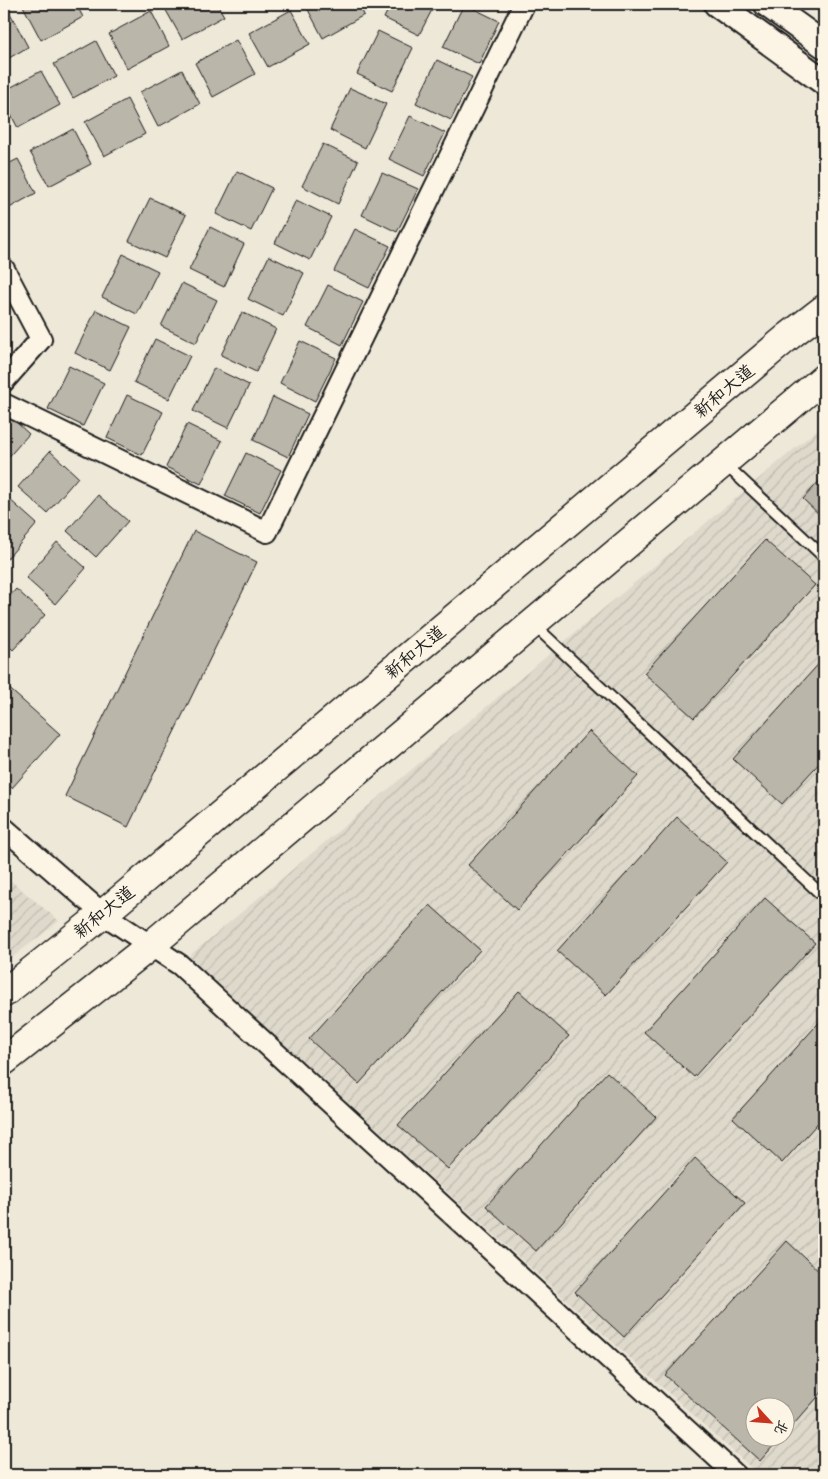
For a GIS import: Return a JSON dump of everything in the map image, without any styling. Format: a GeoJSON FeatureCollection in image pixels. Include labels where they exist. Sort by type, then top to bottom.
{"type":"FeatureCollection","features":[{"type":"Feature","properties":{"kind":"main road","name":"新和大道"},"geometry":{"type":"LineString","coordinates":[[4,993],[103,914],[824,308]]}},
{"type":"Feature","properties":{"kind":"main road"},"geometry":{"type":"LineString","coordinates":[[4,1061],[150,946],[824,378]]}},
{"type":"Feature","properties":{"kind":"street"},"geometry":{"type":"LineString","coordinates":[[4,404],[267,532],[524,4]]}},
{"type":"Feature","properties":{"kind":"street"},"geometry":{"type":"LineString","coordinates":[[717,4],[824,82]]}},
{"type":"Feature","properties":{"kind":"street"},"geometry":{"type":"LineString","coordinates":[[767,4],[824,45]]}},
{"type":"Feature","properties":{"kind":"street"},"geometry":{"type":"LineString","coordinates":[[4,269],[41,339],[4,381]]}},
{"type":"Feature","properties":{"kind":"street"},"geometry":{"type":"LineString","coordinates":[[4,828],[103,914],[180,965],[736,1475]]}},
{"type":"Feature","properties":{"kind":"lane"},"geometry":{"type":"LineString","coordinates":[[724,463],[824,557]]}},
{"type":"Feature","properties":{"kind":"lane"},"geometry":{"type":"LineString","coordinates":[[533,624],[824,897]]}},
{"type":"Feature","properties":{"kind":"shaded area"},"geometry":{"type":"Polygon","coordinates":[[[824,424],[824,1475],[759,1475],[188,957],[824,424]]]}},
{"type":"Feature","properties":{"kind":"shaded area"},"geometry":{"type":"Polygon","coordinates":[[[4,875],[59,921],[4,964],[4,875]]]}},
{"type":"Feature","properties":{"kind":"building"},"geometry":{"type":"Polygon","coordinates":[[[27,4],[76,4],[83,17],[41,40],[23,6],[27,4]]]}},
{"type":"Feature","properties":{"kind":"building"},"geometry":{"type":"Polygon","coordinates":[[[217,4],[224,16],[182,39],[163,5],[217,4]]]}},
{"type":"Feature","properties":{"kind":"building"},"geometry":{"type":"Polygon","coordinates":[[[305,4],[359,4],[364,15],[323,38],[305,4]]]}},
{"type":"Feature","properties":{"kind":"building"},"geometry":{"type":"Polygon","coordinates":[[[391,4],[435,4],[419,35],[384,18],[391,4]]]}},
{"type":"Feature","properties":{"kind":"building"},"geometry":{"type":"Polygon","coordinates":[[[464,4],[499,21],[479,64],[443,47],[464,4]]]}},
{"type":"Feature","properties":{"kind":"building"},"geometry":{"type":"Polygon","coordinates":[[[291,10],[310,44],[268,67],[249,33],[291,10]]]}},
{"type":"Feature","properties":{"kind":"building"},"geometry":{"type":"Polygon","coordinates":[[[151,11],[169,46],[127,69],[109,34],[151,11]]]}},
{"type":"Feature","properties":{"kind":"building"},"geometry":{"type":"Polygon","coordinates":[[[10,13],[28,47],[4,61],[4,16],[10,13]]]}},
{"type":"Feature","properties":{"kind":"building"},"geometry":{"type":"Polygon","coordinates":[[[378,31],[413,48],[392,91],[357,74],[378,31]]]}},
{"type":"Feature","properties":{"kind":"building"},"geometry":{"type":"Polygon","coordinates":[[[236,40],[255,74],[213,97],[195,63],[236,40]]]}},
{"type":"Feature","properties":{"kind":"building"},"geometry":{"type":"Polygon","coordinates":[[[96,41],[114,76],[73,98],[54,64],[96,41]]]}},
{"type":"Feature","properties":{"kind":"building"},"geometry":{"type":"Polygon","coordinates":[[[437,60],[472,77],[451,120],[416,103],[437,60]]]}},
{"type":"Feature","properties":{"kind":"building"},"geometry":{"type":"Polygon","coordinates":[[[182,70],[200,104],[158,127],[140,92],[182,70]]]}},
{"type":"Feature","properties":{"kind":"building"},"geometry":{"type":"Polygon","coordinates":[[[41,71],[60,105],[18,128],[4,102],[4,91],[41,71]]]}},
{"type":"Feature","properties":{"kind":"building"},"geometry":{"type":"Polygon","coordinates":[[[350,88],[386,104],[365,148],[330,130],[350,88]]]}},
{"type":"Feature","properties":{"kind":"building"},"geometry":{"type":"Polygon","coordinates":[[[127,99],[145,134],[104,156],[85,122],[127,99]]]}},
{"type":"Feature","properties":{"kind":"building"},"geometry":{"type":"Polygon","coordinates":[[[410,116],[445,133],[424,176],[389,159],[410,116]]]}},
{"type":"Feature","properties":{"kind":"building"},"geometry":{"type":"Polygon","coordinates":[[[73,129],[91,164],[49,186],[30,152],[73,129]]]}},
{"type":"Feature","properties":{"kind":"building"},"geometry":{"type":"Polygon","coordinates":[[[323,144],[358,161],[338,204],[302,186],[323,144]]]}},
{"type":"Feature","properties":{"kind":"building"},"geometry":{"type":"Polygon","coordinates":[[[18,159],[36,193],[4,211],[4,166],[18,159]]]}},
{"type":"Feature","properties":{"kind":"building"},"geometry":{"type":"Polygon","coordinates":[[[237,171],[272,188],[251,231],[216,214],[237,171]]]}},
{"type":"Feature","properties":{"kind":"building"},"geometry":{"type":"Polygon","coordinates":[[[382,173],[418,189],[397,232],[362,215],[382,173]]]}},
{"type":"Feature","properties":{"kind":"building"},"geometry":{"type":"Polygon","coordinates":[[[150,198],[186,215],[165,258],[129,241],[150,198]]]}},
{"type":"Feature","properties":{"kind":"building"},"geometry":{"type":"Polygon","coordinates":[[[296,200],[331,217],[310,260],[275,243],[296,200]]]}},
{"type":"Feature","properties":{"kind":"building"},"geometry":{"type":"Polygon","coordinates":[[[210,227],[244,244],[224,287],[189,270],[210,227]]]}},
{"type":"Feature","properties":{"kind":"building"},"geometry":{"type":"Polygon","coordinates":[[[355,229],[390,246],[369,288],[334,271],[355,229]]]}},
{"type":"Feature","properties":{"kind":"building"},"geometry":{"type":"Polygon","coordinates":[[[123,254],[158,271],[137,314],[102,297],[123,254]]]}},
{"type":"Feature","properties":{"kind":"building"},"geometry":{"type":"Polygon","coordinates":[[[269,256],[304,273],[283,316],[248,299],[269,256]]]}},
{"type":"Feature","properties":{"kind":"building"},"geometry":{"type":"Polygon","coordinates":[[[182,283],[217,300],[196,343],[161,326],[182,283]]]}},
{"type":"Feature","properties":{"kind":"building"},"geometry":{"type":"Polygon","coordinates":[[[328,285],[363,302],[342,345],[307,327],[328,285]]]}},
{"type":"Feature","properties":{"kind":"building"},"geometry":{"type":"Polygon","coordinates":[[[96,310],[131,327],[110,370],[75,353],[96,310]]]}},
{"type":"Feature","properties":{"kind":"building"},"geometry":{"type":"Polygon","coordinates":[[[242,312],[276,329],[256,372],[221,355],[242,312]]]}},
{"type":"Feature","properties":{"kind":"building"},"geometry":{"type":"Polygon","coordinates":[[[155,339],[190,356],[169,399],[134,382],[155,339]]]}},
{"type":"Feature","properties":{"kind":"building"},"geometry":{"type":"Polygon","coordinates":[[[300,341],[336,358],[315,401],[280,383],[300,341]]]}},
{"type":"Feature","properties":{"kind":"building"},"geometry":{"type":"Polygon","coordinates":[[[69,366],[104,383],[83,426],[48,409],[69,366]]]}},
{"type":"Feature","properties":{"kind":"building"},"geometry":{"type":"Polygon","coordinates":[[[214,368],[249,385],[228,428],[193,411],[214,368]]]}},
{"type":"Feature","properties":{"kind":"building"},"geometry":{"type":"Polygon","coordinates":[[[127,395],[163,412],[142,455],[107,438],[127,395]]]}},
{"type":"Feature","properties":{"kind":"building"},"geometry":{"type":"Polygon","coordinates":[[[273,397],[308,414],[288,457],[253,440],[273,397]]]}},
{"type":"Feature","properties":{"kind":"building"},"geometry":{"type":"Polygon","coordinates":[[[4,411],[29,434],[4,462],[4,411]]]}},
{"type":"Feature","properties":{"kind":"building"},"geometry":{"type":"Polygon","coordinates":[[[187,424],[222,441],[201,484],[166,467],[187,424]]]}},
{"type":"Feature","properties":{"kind":"building"},"geometry":{"type":"Polygon","coordinates":[[[50,451],[78,477],[47,513],[18,487],[50,451]]]}},
{"type":"Feature","properties":{"kind":"building"},"geometry":{"type":"Polygon","coordinates":[[[246,453],[281,470],[260,513],[225,496],[246,453]]]}},
{"type":"Feature","properties":{"kind":"building"},"geometry":{"type":"Polygon","coordinates":[[[824,476],[824,519],[803,499],[824,476]]]}},
{"type":"Feature","properties":{"kind":"building"},"geometry":{"type":"Polygon","coordinates":[[[98,495],[128,521],[96,557],[67,531],[98,495]]]}},
{"type":"Feature","properties":{"kind":"building"},"geometry":{"type":"Polygon","coordinates":[[[8,498],[37,524],[6,560],[4,558],[4,503],[8,498]]]}},
{"type":"Feature","properties":{"kind":"building"},"geometry":{"type":"Polygon","coordinates":[[[194,531],[257,562],[128,827],[65,796],[194,531]]]}},
{"type":"Feature","properties":{"kind":"building"},"geometry":{"type":"Polygon","coordinates":[[[765,540],[815,585],[694,718],[644,673],[765,540]]]}},
{"type":"Feature","properties":{"kind":"building"},"geometry":{"type":"Polygon","coordinates":[[[57,542],[86,568],[55,604],[26,578],[57,542]]]}},
{"type":"Feature","properties":{"kind":"building"},"geometry":{"type":"Polygon","coordinates":[[[16,589],[45,615],[13,650],[4,641],[4,603],[16,589]]]}},
{"type":"Feature","properties":{"kind":"building"},"geometry":{"type":"Polygon","coordinates":[[[824,658],[824,758],[782,804],[733,759],[824,658]]]}},
{"type":"Feature","properties":{"kind":"building"},"geometry":{"type":"Polygon","coordinates":[[[4,684],[60,734],[12,788],[4,781],[4,684]]]}},
{"type":"Feature","properties":{"kind":"building"},"geometry":{"type":"Polygon","coordinates":[[[589,731],[638,776],[517,910],[468,865],[589,731]]]}},
{"type":"Feature","properties":{"kind":"building"},"geometry":{"type":"Polygon","coordinates":[[[677,817],[727,862],[606,995],[557,951],[677,817]]]}},
{"type":"Feature","properties":{"kind":"building"},"geometry":{"type":"Polygon","coordinates":[[[765,898],[815,943],[694,1077],[644,1032],[765,898]]]}},
{"type":"Feature","properties":{"kind":"building"},"geometry":{"type":"Polygon","coordinates":[[[430,905],[480,950],[359,1084],[309,1039],[430,905]]]}},
{"type":"Feature","properties":{"kind":"building"},"geometry":{"type":"Polygon","coordinates":[[[519,991],[569,1036],[448,1169],[398,1125],[519,991]]]}},
{"type":"Feature","properties":{"kind":"building"},"geometry":{"type":"Polygon","coordinates":[[[824,1017],[824,1116],[782,1163],[733,1118],[824,1017]]]}},
{"type":"Feature","properties":{"kind":"building"},"geometry":{"type":"Polygon","coordinates":[[[607,1072],[656,1117],[536,1251],[486,1206],[607,1072]]]}},
{"type":"Feature","properties":{"kind":"building"},"geometry":{"type":"Polygon","coordinates":[[[695,1158],[745,1203],[624,1337],[575,1292],[695,1158]]]}},
{"type":"Feature","properties":{"kind":"building"},"geometry":{"type":"Polygon","coordinates":[[[787,1241],[824,1276],[824,1390],[796,1422],[796,1396],[746,1396],[746,1446],[773,1446],[760,1461],[665,1375],[787,1241]]]}}]}
